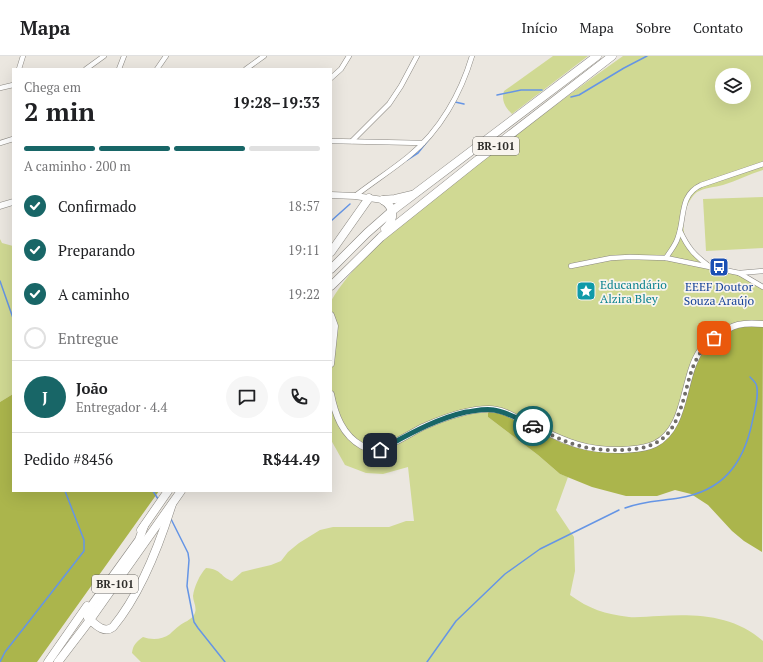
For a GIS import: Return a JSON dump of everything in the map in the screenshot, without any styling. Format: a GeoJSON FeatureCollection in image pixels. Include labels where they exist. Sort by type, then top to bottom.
{"type":"FeatureCollection","features":[{"type":"Feature","properties":{"kind":"highway","name":"BR-101"},"geometry":{"type":"LineString","coordinates":[[332,268],[367,233],[392,211],[597,56]]}},
{"type":"Feature","properties":{"kind":"highway","name":"BR-101"},"geometry":{"type":"LineString","coordinates":[[334,283],[380,237],[612,56]]}},
{"type":"Feature","properties":{"kind":"highway"},"geometry":{"type":"LineString","coordinates":[[383,200],[395,199],[415,194]]}},
{"type":"Feature","properties":{"kind":"highway"},"geometry":{"type":"LineString","coordinates":[[332,251],[369,198]]}},
{"type":"Feature","properties":{"kind":"highway"},"geometry":{"type":"LineString","coordinates":[[334,283],[337,272],[389,226],[392,220],[392,211],[390,206],[383,200]]}},
{"type":"Feature","properties":{"kind":"highway","name":"BR-101"},"geometry":{"type":"LineString","coordinates":[[48,662],[167,492]]}},
{"type":"Feature","properties":{"kind":"highway","name":"BR-101"},"geometry":{"type":"LineString","coordinates":[[58,662],[90,620],[180,492]]}},
{"type":"Feature","properties":{"kind":"highway"},"geometry":{"type":"LineString","coordinates":[[144,526],[139,540],[87,612],[87,616],[90,620],[106,630],[114,627],[136,590],[159,542],[172,504]]}},
{"type":"Feature","properties":{"kind":"street"},"geometry":{"type":"LineString","coordinates":[[19,68],[23,56]]}},
{"type":"Feature","properties":{"kind":"street"},"geometry":{"type":"LineString","coordinates":[[87,68],[104,56]]}},
{"type":"Feature","properties":{"kind":"street"},"geometry":{"type":"LineString","coordinates":[[119,68],[124,56]]}},
{"type":"Feature","properties":{"kind":"street"},"geometry":{"type":"LineString","coordinates":[[158,68],[166,56]]}},
{"type":"Feature","properties":{"kind":"street"},"geometry":{"type":"LineString","coordinates":[[247,68],[264,56]]}},
{"type":"Feature","properties":{"kind":"street"},"geometry":{"type":"LineString","coordinates":[[332,77],[341,69],[349,56]]}},
{"type":"Feature","properties":{"kind":"street"},"geometry":{"type":"LineString","coordinates":[[352,142],[389,104],[402,86],[417,56]]}},
{"type":"Feature","properties":{"kind":"street"},"geometry":{"type":"LineString","coordinates":[[355,196],[410,155],[423,143],[440,123],[454,101],[472,56]]}},
{"type":"Feature","properties":{"kind":"street"},"geometry":{"type":"LineString","coordinates":[[0,88],[12,84]]}},
{"type":"Feature","properties":{"kind":"street"},"geometry":{"type":"LineString","coordinates":[[0,143],[12,139]]}},
{"type":"Feature","properties":{"kind":"street"},"geometry":{"type":"LineString","coordinates":[[332,141],[423,143]]}},
{"type":"Feature","properties":{"kind":"street"},"geometry":{"type":"LineString","coordinates":[[666,258],[680,231],[684,205],[688,196],[693,190],[701,185],[763,164]]}},
{"type":"Feature","properties":{"kind":"street"},"geometry":{"type":"LineString","coordinates":[[332,195],[355,196],[383,200]]}},
{"type":"Feature","properties":{"kind":"street"},"geometry":{"type":"LineString","coordinates":[[0,206],[12,202]]}},
{"type":"Feature","properties":{"kind":"street"},"geometry":{"type":"LineString","coordinates":[[680,231],[693,253],[711,267]]}},
{"type":"Feature","properties":{"kind":"street"},"geometry":{"type":"LineString","coordinates":[[571,266],[611,258],[630,257],[666,258],[739,273],[763,271]]}},
{"type":"Feature","properties":{"kind":"street"},"geometry":{"type":"LineString","coordinates":[[739,273],[763,287]]}},
{"type":"Feature","properties":{"kind":"street"},"geometry":{"type":"LineString","coordinates":[[332,318],[335,326],[332,354]]}},
{"type":"Feature","properties":{"kind":"street"},"geometry":{"type":"LineString","coordinates":[[332,399],[335,413],[345,431],[357,443],[370,450],[380,450],[424,426],[442,419],[489,409],[506,413],[579,446],[604,450],[638,449],[655,444],[673,428],[692,369],[700,352],[706,344],[736,324],[748,322],[763,324]]}},
{"type":"Feature","properties":{"kind":"green space"},"geometry":{"type":"Polygon","coordinates":[[[553,56],[588,56],[512,114],[504,103],[504,91],[553,56]]]}},
{"type":"Feature","properties":{"kind":"green space"},"geometry":{"type":"Polygon","coordinates":[[[623,56],[763,56],[763,170],[694,194],[686,209],[683,224],[686,239],[693,252],[699,257],[709,263],[727,269],[763,285],[763,325],[680,413],[657,445],[630,450],[604,452],[591,451],[566,444],[553,437],[488,413],[488,417],[538,455],[560,474],[568,477],[556,510],[574,537],[575,571],[570,595],[591,607],[620,616],[636,617],[687,615],[727,621],[751,632],[763,641],[763,662],[141,662],[132,653],[138,640],[143,637],[156,639],[167,636],[194,615],[196,610],[193,598],[194,592],[200,577],[206,568],[218,571],[232,581],[242,572],[281,561],[288,552],[299,543],[320,530],[333,527],[389,527],[406,521],[414,521],[408,467],[383,474],[366,473],[345,465],[332,442],[332,300],[356,267],[387,237],[495,151],[623,56]]]}},
{"type":"Feature","properties":{"kind":"green space"},"geometry":{"type":"Polygon","coordinates":[[[763,197],[763,248],[706,251],[703,199],[763,197]]]}},
{"type":"Feature","properties":{"kind":"green space"},"geometry":{"type":"Polygon","coordinates":[[[0,239],[2,243],[12,246],[12,395],[0,402],[0,239]]]}},
{"type":"Feature","properties":{"kind":"green space"},"geometry":{"type":"Polygon","coordinates":[[[763,325],[762,552],[744,541],[732,531],[708,505],[691,494],[675,490],[657,496],[626,496],[592,487],[560,474],[538,455],[488,417],[488,413],[490,411],[499,411],[562,443],[592,451],[615,452],[646,450],[675,426],[700,352],[730,328],[763,325]]]}},
{"type":"Feature","properties":{"kind":"green space"},"geometry":{"type":"Polygon","coordinates":[[[12,395],[12,492],[158,492],[37,662],[0,662],[0,402],[12,395]]]}},
{"type":"Feature","properties":{"kind":"waterway"},"geometry":{"type":"LineString","coordinates":[[571,97],[579,95],[647,56]]}},
{"type":"Feature","properties":{"kind":"waterway"},"geometry":{"type":"LineString","coordinates":[[497,95],[521,90],[542,90]]}},
{"type":"Feature","properties":{"kind":"waterway"},"geometry":{"type":"LineString","coordinates":[[455,102],[464,104]]}},
{"type":"Feature","properties":{"kind":"waterway"},"geometry":{"type":"LineString","coordinates":[[407,160],[418,153],[430,138]]}},
{"type":"Feature","properties":{"kind":"waterway"},"geometry":{"type":"LineString","coordinates":[[332,220],[350,204]]}},
{"type":"Feature","properties":{"kind":"waterway"},"geometry":{"type":"LineString","coordinates":[[0,281],[12,315]]}},
{"type":"Feature","properties":{"kind":"waterway"},"geometry":{"type":"LineString","coordinates":[[625,508],[694,494],[719,482],[728,474],[743,451],[754,414],[757,388],[756,383],[750,377]]}},
{"type":"Feature","properties":{"kind":"waterway"},"geometry":{"type":"LineString","coordinates":[[0,662],[5,652],[84,551],[84,540],[65,492]]}},
{"type":"Feature","properties":{"kind":"waterway"},"geometry":{"type":"LineString","coordinates":[[154,492],[158,499]]}},
{"type":"Feature","properties":{"kind":"waterway"},"geometry":{"type":"LineString","coordinates":[[427,662],[456,621],[505,574],[540,549],[619,510]]}},
{"type":"Feature","properties":{"kind":"waterway"},"geometry":{"type":"LineString","coordinates":[[171,519],[188,553],[189,560],[187,586],[194,622],[225,662]]}},
{"type":"Feature","properties":{"kind":"way so far"},"geometry":{"type":"LineString","coordinates":[[533,426],[579,446],[604,450],[638,449],[655,444],[674,425],[681,408],[692,369],[700,352],[706,344],[714,338]]}},
{"type":"Feature","properties":{"kind":"place","name":"EEEF Doutor Souza Araújo"},"geometry":{"type":"Point","coordinates":[719,267]}},
{"type":"Feature","properties":{"kind":"place","name":"Educandário Alzira Bley"},"geometry":{"type":"Point","coordinates":[586,291]}},
{"type":"Feature","properties":{"kind":"route"},"geometry":{"type":"LineString","coordinates":[[380,450],[424,426],[454,415],[484,409],[506,413],[533,426]]}}]}
